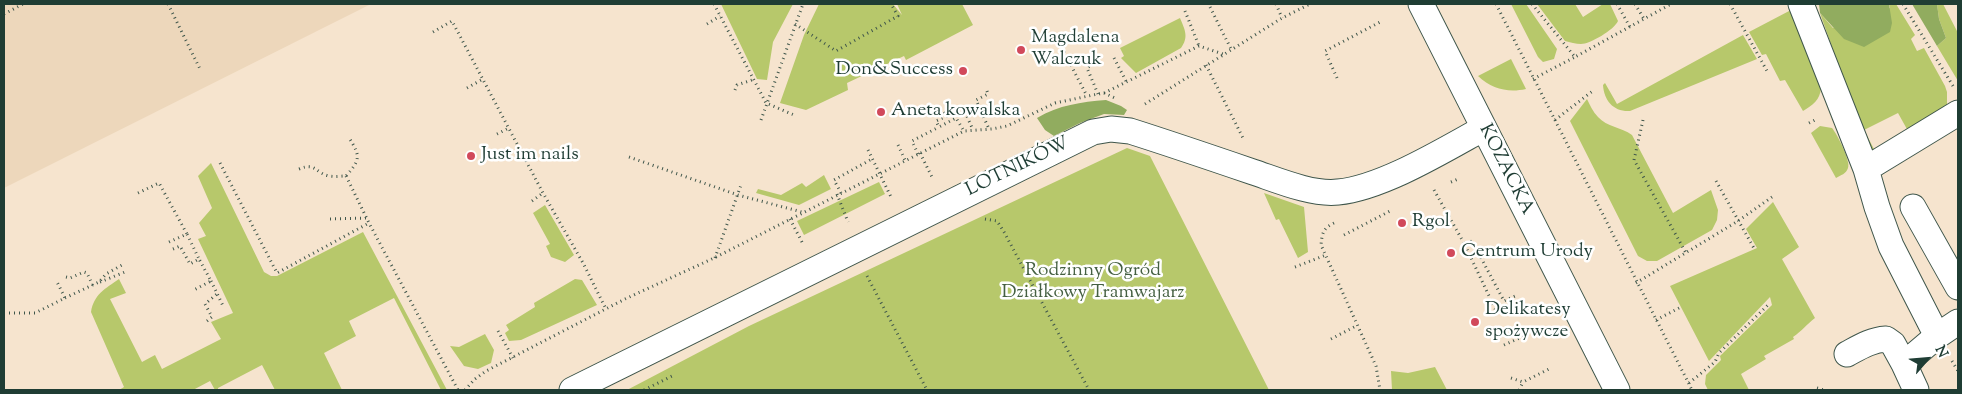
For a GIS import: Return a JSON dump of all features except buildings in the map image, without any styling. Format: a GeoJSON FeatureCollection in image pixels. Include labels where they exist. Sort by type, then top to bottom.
{"type":"FeatureCollection","features":[{"type":"Feature","properties":{"kind":"street","name":"KOZACKA"},"geometry":{"type":"LineString","coordinates":[[1420,4],[1617,390]]}},
{"type":"Feature","properties":{"kind":"street"},"geometry":{"type":"LineString","coordinates":[[1801,4],[1866,169],[1891,246],[1937,336]]}},
{"type":"Feature","properties":{"kind":"street"},"geometry":{"type":"LineString","coordinates":[[1866,169],[1958,113]]}},
{"type":"Feature","properties":{"kind":"street","name":"LOTNIKÓW"},"geometry":{"type":"LineString","coordinates":[[572,390],[1093,132],[1111,129],[1130,131],[1262,175],[1323,192],[1338,192],[1375,182],[1392,175],[1423,161],[1484,128]]}},
{"type":"Feature","properties":{"kind":"street"},"geometry":{"type":"LineString","coordinates":[[1914,207],[1958,287]]}},
{"type":"Feature","properties":{"kind":"street"},"geometry":{"type":"LineString","coordinates":[[1904,364],[1937,336],[1958,322]]}},
{"type":"Feature","properties":{"kind":"street"},"geometry":{"type":"LineString","coordinates":[[1847,354],[1866,343],[1886,339],[1893,344],[1916,390]]}},
{"type":"Feature","properties":{"kind":"path"},"geometry":{"type":"LineString","coordinates":[[4,14],[23,4]]}},
{"type":"Feature","properties":{"kind":"path"},"geometry":{"type":"LineString","coordinates":[[168,4],[201,71]]}},
{"type":"Feature","properties":{"kind":"path"},"geometry":{"type":"LineString","coordinates":[[714,4],[752,80],[766,103],[794,115]]}},
{"type":"Feature","properties":{"kind":"path"},"geometry":{"type":"LineString","coordinates":[[761,120],[803,4]]}},
{"type":"Feature","properties":{"kind":"path"},"geometry":{"type":"LineString","coordinates":[[795,24],[836,51],[898,16],[891,4]]}},
{"type":"Feature","properties":{"kind":"path"},"geometry":{"type":"LineString","coordinates":[[1276,4],[1282,18]]}},
{"type":"Feature","properties":{"kind":"path"},"geometry":{"type":"LineString","coordinates":[[1142,106],[1282,18],[1310,4]]}},
{"type":"Feature","properties":{"kind":"path"},"geometry":{"type":"LineString","coordinates":[[1496,4],[1692,390]]}},
{"type":"Feature","properties":{"kind":"path"},"geometry":{"type":"LineString","coordinates":[[1532,4],[1575,57]]}},
{"type":"Feature","properties":{"kind":"path"},"geometry":{"type":"LineString","coordinates":[[1617,4],[1630,27]]}},
{"type":"Feature","properties":{"kind":"path"},"geometry":{"type":"LineString","coordinates":[[1636,4],[1644,19]]}},
{"type":"Feature","properties":{"kind":"path"},"geometry":{"type":"LineString","coordinates":[[1533,78],[1671,4]]}},
{"type":"Feature","properties":{"kind":"path"},"geometry":{"type":"LineString","coordinates":[[1730,4],[1767,71]]}},
{"type":"Feature","properties":{"kind":"path"},"geometry":{"type":"LineString","coordinates":[[1903,4],[1953,86]]}},
{"type":"Feature","properties":{"kind":"path"},"geometry":{"type":"LineString","coordinates":[[1210,7],[1232,49]]}},
{"type":"Feature","properties":{"kind":"path"},"geometry":{"type":"LineString","coordinates":[[1185,11],[1199,46]]}},
{"type":"Feature","properties":{"kind":"path"},"geometry":{"type":"LineString","coordinates":[[707,24],[720,16]]}},
{"type":"Feature","properties":{"kind":"path"},"geometry":{"type":"LineString","coordinates":[[433,32],[452,21],[606,309]]}},
{"type":"Feature","properties":{"kind":"path"},"geometry":{"type":"LineString","coordinates":[[1336,78],[1324,51],[1382,21]]}},
{"type":"Feature","properties":{"kind":"path"},"geometry":{"type":"LineString","coordinates":[[465,390],[486,371],[606,309],[714,258],[964,131],[1007,126],[1055,103],[1104,93],[1199,46],[1223,54]]}},
{"type":"Feature","properties":{"kind":"path"},"geometry":{"type":"LineString","coordinates":[[1064,52],[1087,96]]}},
{"type":"Feature","properties":{"kind":"path"},"geometry":{"type":"LineString","coordinates":[[1098,94],[1087,72],[1087,68],[1099,59],[1099,55]]}},
{"type":"Feature","properties":{"kind":"path"},"geometry":{"type":"LineString","coordinates":[[1114,58],[1126,81]]}},
{"type":"Feature","properties":{"kind":"path"},"geometry":{"type":"LineString","coordinates":[[1206,65],[1262,175]]}},
{"type":"Feature","properties":{"kind":"path"},"geometry":{"type":"LineString","coordinates":[[467,88],[483,79]]}},
{"type":"Feature","properties":{"kind":"path"},"geometry":{"type":"LineString","coordinates":[[735,90],[737,85],[752,80]]}},
{"type":"Feature","properties":{"kind":"path"},"geometry":{"type":"LineString","coordinates":[[1554,120],[1594,90]]}},
{"type":"Feature","properties":{"kind":"path"},"geometry":{"type":"LineString","coordinates":[[987,91],[988,94],[976,100],[989,129]]}},
{"type":"Feature","properties":{"kind":"path"},"geometry":{"type":"LineString","coordinates":[[1104,93],[1125,103]]}},
{"type":"Feature","properties":{"kind":"path"},"geometry":{"type":"LineString","coordinates":[[939,127],[936,121],[947,116],[944,112]]}},
{"type":"Feature","properties":{"kind":"path"},"geometry":{"type":"LineString","coordinates":[[965,112],[973,130]]}},
{"type":"Feature","properties":{"kind":"path"},"geometry":{"type":"LineString","coordinates":[[918,154],[912,140],[956,118],[964,131]]}},
{"type":"Feature","properties":{"kind":"path"},"geometry":{"type":"LineString","coordinates":[[1643,120],[1634,160],[1686,253]]}},
{"type":"Feature","properties":{"kind":"path"},"geometry":{"type":"LineString","coordinates":[[497,134],[509,128]]}},
{"type":"Feature","properties":{"kind":"path"},"geometry":{"type":"LineString","coordinates":[[346,176],[356,164],[358,156],[356,148],[349,138]]}},
{"type":"Feature","properties":{"kind":"path"},"geometry":{"type":"LineString","coordinates":[[898,145],[905,160]]}},
{"type":"Feature","properties":{"kind":"path"},"geometry":{"type":"LineString","coordinates":[[868,150],[880,173]]}},
{"type":"Feature","properties":{"kind":"path"},"geometry":{"type":"LineString","coordinates":[[629,157],[738,195],[803,212]]}},
{"type":"Feature","properties":{"kind":"path"},"geometry":{"type":"LineString","coordinates":[[841,192],[834,180],[872,159]]}},
{"type":"Feature","properties":{"kind":"path"},"geometry":{"type":"LineString","coordinates":[[220,163],[277,272],[369,223]]}},
{"type":"Feature","properties":{"kind":"path"},"geometry":{"type":"LineString","coordinates":[[299,169],[307,166],[316,168],[321,173],[329,176],[346,176]]}},
{"type":"Feature","properties":{"kind":"path"},"geometry":{"type":"LineString","coordinates":[[346,176],[458,390]]}},
{"type":"Feature","properties":{"kind":"path"},"geometry":{"type":"LineString","coordinates":[[1716,181],[1755,250]]}},
{"type":"Feature","properties":{"kind":"path"},"geometry":{"type":"LineString","coordinates":[[138,193],[159,183],[224,308]]}},
{"type":"Feature","properties":{"kind":"path"},"geometry":{"type":"LineString","coordinates":[[714,258],[741,185]]}},
{"type":"Feature","properties":{"kind":"path"},"geometry":{"type":"LineString","coordinates":[[1426,194],[1435,190],[1465,245],[1498,315],[1519,304]]}},
{"type":"Feature","properties":{"kind":"path"},"geometry":{"type":"LineString","coordinates":[[532,201],[543,193]]}},
{"type":"Feature","properties":{"kind":"path"},"geometry":{"type":"LineString","coordinates":[[1636,283],[1738,222],[1772,197]]}},
{"type":"Feature","properties":{"kind":"path"},"geometry":{"type":"LineString","coordinates":[[1344,235],[1399,207]]}},
{"type":"Feature","properties":{"kind":"path"},"geometry":{"type":"LineString","coordinates":[[330,219],[367,218]]}},
{"type":"Feature","properties":{"kind":"path"},"geometry":{"type":"LineString","coordinates":[[1338,220],[1327,226],[1322,233],[1321,245],[1356,326],[1376,366],[1380,390]]}},
{"type":"Feature","properties":{"kind":"path"},"geometry":{"type":"LineString","coordinates":[[1004,232],[1089,390]]}},
{"type":"Feature","properties":{"kind":"path"},"geometry":{"type":"LineString","coordinates":[[169,242],[187,234]]}},
{"type":"Feature","properties":{"kind":"path"},"geometry":{"type":"LineString","coordinates":[[1465,245],[1472,241],[1504,301],[1515,296]]}},
{"type":"Feature","properties":{"kind":"path"},"geometry":{"type":"LineString","coordinates":[[173,249],[180,246],[190,264],[199,259]]}},
{"type":"Feature","properties":{"kind":"path"},"geometry":{"type":"LineString","coordinates":[[1295,267],[1326,255]]}},
{"type":"Feature","properties":{"kind":"path"},"geometry":{"type":"LineString","coordinates":[[100,282],[106,274],[122,265]]}},
{"type":"Feature","properties":{"kind":"path"},"geometry":{"type":"LineString","coordinates":[[66,277],[70,278],[84,272],[87,273],[93,286]]}},
{"type":"Feature","properties":{"kind":"path"},"geometry":{"type":"LineString","coordinates":[[4,313],[35,313],[125,272]]}},
{"type":"Feature","properties":{"kind":"path"},"geometry":{"type":"LineString","coordinates":[[866,276],[927,390]]}},
{"type":"Feature","properties":{"kind":"path"},"geometry":{"type":"LineString","coordinates":[[192,291],[211,281]]}},
{"type":"Feature","properties":{"kind":"path"},"geometry":{"type":"LineString","coordinates":[[57,282],[65,298]]}},
{"type":"Feature","properties":{"kind":"path"},"geometry":{"type":"LineString","coordinates":[[207,321],[212,318],[205,304],[217,294]]}},
{"type":"Feature","properties":{"kind":"path"},"geometry":{"type":"LineString","coordinates":[[1689,383],[1715,362],[1718,353],[1769,304]]}},
{"type":"Feature","properties":{"kind":"path"},"geometry":{"type":"LineString","coordinates":[[1656,320],[1681,307]]}},
{"type":"Feature","properties":{"kind":"path"},"geometry":{"type":"LineString","coordinates":[[1331,339],[1356,326]]}},
{"type":"Feature","properties":{"kind":"path"},"geometry":{"type":"LineString","coordinates":[[498,331],[513,358]]}},
{"type":"Feature","properties":{"kind":"path"},"geometry":{"type":"LineString","coordinates":[[1504,344],[1533,332]]}},
{"type":"Feature","properties":{"kind":"path"},"geometry":{"type":"LineString","coordinates":[[1519,390],[1524,382],[1551,368]]}},
{"type":"Feature","properties":{"kind":"path"},"geometry":{"type":"LineString","coordinates":[[1511,378],[1524,382]]}},
{"type":"Feature","properties":{"kind":"path"},"geometry":{"type":"LineString","coordinates":[[1817,388],[1824,390]]}},
{"type":"Feature","properties":{"kind":"shaded area"},"geometry":{"type":"Polygon","coordinates":[[[4,4],[371,4],[4,188],[4,4]]]}},
{"type":"Feature","properties":{"kind":"green space"},"geometry":{"type":"Polygon","coordinates":[[[721,4],[793,4],[773,42],[767,80],[757,79],[721,4]]]}},
{"type":"Feature","properties":{"kind":"green space"},"geometry":{"type":"Polygon","coordinates":[[[819,4],[893,4],[902,15],[897,4],[962,4],[973,25],[906,60],[904,56],[847,83],[848,90],[806,110],[780,103],[804,35],[819,4]]]}},
{"type":"Feature","properties":{"kind":"green space"},"geometry":{"type":"Polygon","coordinates":[[[1511,4],[1526,4],[1557,49],[1554,59],[1543,62],[1538,57],[1511,4]]]}},
{"type":"Feature","properties":{"kind":"green space"},"geometry":{"type":"Polygon","coordinates":[[[1537,4],[1575,4],[1583,17],[1603,4],[1610,4],[1618,21],[1616,25],[1596,39],[1581,44],[1565,41],[1537,4]]]}},
{"type":"Feature","properties":{"kind":"green space"},"geometry":{"type":"Polygon","coordinates":[[[1819,4],[1889,4],[1892,23],[1890,32],[1864,47],[1844,39],[1820,13],[1819,4]]]}},
{"type":"Feature","properties":{"kind":"green space"},"geometry":{"type":"Polygon","coordinates":[[[1889,4],[1896,4],[1915,35],[1911,39],[1917,51],[1924,48],[1945,86],[1947,105],[1908,131],[1898,113],[1864,130],[1875,151],[1872,153],[1867,147],[1820,13],[1833,28],[1890,8],[1889,4]]]}},
{"type":"Feature","properties":{"kind":"green space"},"geometry":{"type":"Polygon","coordinates":[[[1912,4],[1937,4],[1939,19],[1946,38],[1937,46],[1912,4]]]}},
{"type":"Feature","properties":{"kind":"green space"},"geometry":{"type":"Polygon","coordinates":[[[1937,4],[1943,4],[1958,33],[1958,81],[1937,46],[1946,38],[1939,19],[1937,4]]]}},
{"type":"Feature","properties":{"kind":"green space"},"geometry":{"type":"Polygon","coordinates":[[[1791,10],[1821,88],[1815,102],[1803,111],[1785,80],[1780,81],[1766,54],[1762,55],[1749,32],[1791,10]]]}},
{"type":"Feature","properties":{"kind":"green space"},"geometry":{"type":"Polygon","coordinates":[[[1180,18],[1186,37],[1181,48],[1136,73],[1121,58],[1124,56],[1120,48],[1180,18]]]}},
{"type":"Feature","properties":{"kind":"green space"},"geometry":{"type":"Polygon","coordinates":[[[1743,35],[1757,59],[1630,111],[1619,110],[1605,96],[1603,85],[1605,83],[1617,104],[1743,35]]]}},
{"type":"Feature","properties":{"kind":"green space"},"geometry":{"type":"Polygon","coordinates":[[[1511,59],[1526,89],[1500,89],[1478,76],[1511,59]]]}},
{"type":"Feature","properties":{"kind":"green space"},"geometry":{"type":"Polygon","coordinates":[[[1587,99],[1595,113],[1602,120],[1632,135],[1673,213],[1711,190],[1718,210],[1717,220],[1712,230],[1657,261],[1647,261],[1638,256],[1570,121],[1587,99]]]}},
{"type":"Feature","properties":{"kind":"green space"},"geometry":{"type":"Polygon","coordinates":[[[1106,100],[1127,110],[1124,115],[1104,114],[1054,136],[1045,130],[1037,118],[1070,105],[1106,100]]]}},
{"type":"Feature","properties":{"kind":"green space"},"geometry":{"type":"Polygon","coordinates":[[[1820,126],[1832,128],[1846,154],[1848,168],[1836,178],[1811,133],[1820,126]]]}},
{"type":"Feature","properties":{"kind":"green space","name":"Rodzinny Ogród Działkowy Tramwajarz"},"geometry":{"type":"Polygon","coordinates":[[[1127,148],[1150,156],[1269,390],[627,390],[749,326],[1127,148]]]}},
{"type":"Feature","properties":{"kind":"green space"},"geometry":{"type":"Polygon","coordinates":[[[211,163],[264,272],[271,276],[277,276],[363,232],[447,390],[441,390],[394,298],[349,321],[356,336],[324,353],[342,390],[275,390],[262,365],[218,388],[218,390],[215,390],[210,381],[193,390],[119,390],[124,387],[91,312],[97,296],[119,279],[126,293],[110,299],[142,362],[155,355],[162,369],[221,339],[211,322],[233,313],[198,239],[206,236],[199,223],[212,208],[198,176],[211,163]]]}},
{"type":"Feature","properties":{"kind":"green space"},"geometry":{"type":"Polygon","coordinates":[[[824,175],[831,189],[799,205],[756,193],[758,189],[781,195],[802,183],[806,187],[824,175]]]}},
{"type":"Feature","properties":{"kind":"green space"},"geometry":{"type":"Polygon","coordinates":[[[879,182],[885,194],[804,235],[797,221],[879,182]]]}},
{"type":"Feature","properties":{"kind":"green space"},"geometry":{"type":"Polygon","coordinates":[[[1264,193],[1304,207],[1308,252],[1298,258],[1279,219],[1276,220],[1264,193]]]}},
{"type":"Feature","properties":{"kind":"green space"},"geometry":{"type":"Polygon","coordinates":[[[1773,202],[1799,247],[1782,259],[1815,318],[1793,337],[1794,339],[1764,356],[1766,359],[1741,374],[1749,390],[1708,390],[1705,384],[1706,375],[1721,360],[1720,356],[1772,305],[1770,297],[1709,361],[1670,286],[1757,248],[1746,229],[1773,202]]]}},
{"type":"Feature","properties":{"kind":"green space"},"geometry":{"type":"Polygon","coordinates":[[[545,205],[574,255],[565,262],[551,257],[546,246],[550,244],[533,213],[545,205]]]}},
{"type":"Feature","properties":{"kind":"green space"},"geometry":{"type":"Polygon","coordinates":[[[575,279],[582,280],[597,305],[521,340],[509,341],[505,333],[509,330],[506,325],[535,307],[534,303],[575,279]]]}},
{"type":"Feature","properties":{"kind":"green space"},"geometry":{"type":"Polygon","coordinates":[[[485,334],[494,350],[491,363],[478,369],[464,366],[450,346],[459,347],[485,334]]]}},
{"type":"Feature","properties":{"kind":"green space"},"geometry":{"type":"Polygon","coordinates":[[[1435,367],[1447,390],[1392,390],[1391,371],[1408,373],[1435,367]]]}},
{"type":"Feature","properties":{"kind":"place","name":"Magdalena Walczuk"},"geometry":{"type":"Point","coordinates":[1021,50]}},
{"type":"Feature","properties":{"kind":"place","name":"Don&Success"},"geometry":{"type":"Point","coordinates":[963,71]}},
{"type":"Feature","properties":{"kind":"place","name":"Aneta kowalska"},"geometry":{"type":"Point","coordinates":[881,112]}},
{"type":"Feature","properties":{"kind":"place","name":"Just im nails"},"geometry":{"type":"Point","coordinates":[471,156]}},
{"type":"Feature","properties":{"kind":"place","name":"Rgol"},"geometry":{"type":"Point","coordinates":[1402,223]}},
{"type":"Feature","properties":{"kind":"place","name":"Centrum Urody"},"geometry":{"type":"Point","coordinates":[1451,253]}},
{"type":"Feature","properties":{"kind":"place","name":"Delikatesy spożywcze"},"geometry":{"type":"Point","coordinates":[1475,322]}}]}
